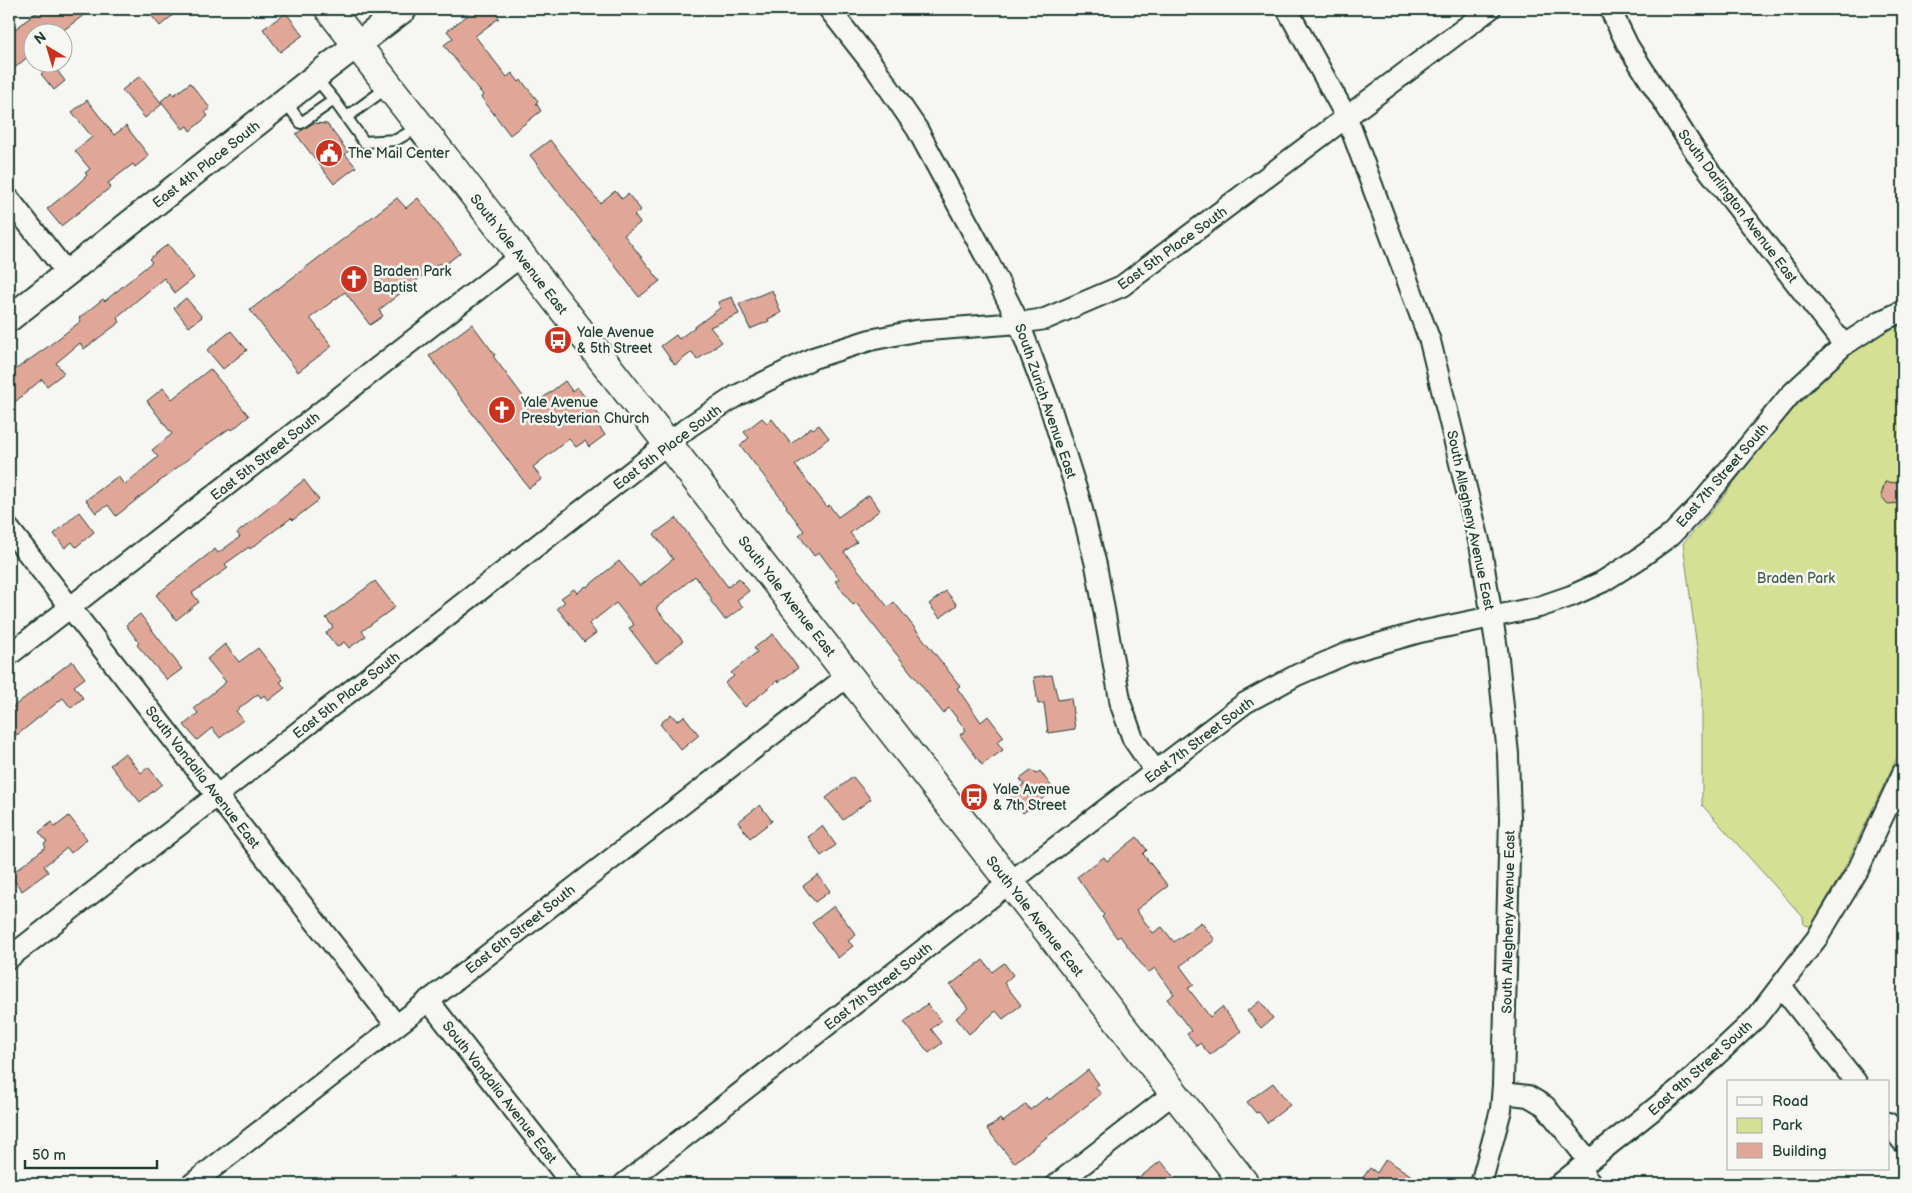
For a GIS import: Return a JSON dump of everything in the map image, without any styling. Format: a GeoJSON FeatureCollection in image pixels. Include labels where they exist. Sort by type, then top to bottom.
{"type":"FeatureCollection","features":[{"type":"Feature","properties":{"kind":"main road","name":"South Yale Avenue East"},"geometry":{"type":"LineString","coordinates":[[329,9],[1245,1184]]}},
{"type":"Feature","properties":{"kind":"street","name":"East 4th Place South"},"geometry":{"type":"LineString","coordinates":[[9,319],[404,9]]}},
{"type":"Feature","properties":{"kind":"street","name":"South Zurich Avenue East"},"geometry":{"type":"LineString","coordinates":[[829,9],[876,69],[916,130],[976,238],[1020,323],[1049,403],[1079,498],[1096,565],[1121,705],[1132,739],[1156,772]]}},
{"type":"Feature","properties":{"kind":"street","name":"South Allegheny Avenue East"},"geometry":{"type":"LineString","coordinates":[[1287,9],[1346,118],[1430,341],[1481,549],[1492,618],[1508,754],[1510,818],[1503,1093],[1499,1120],[1481,1184]]}},
{"type":"Feature","properties":{"kind":"street","name":"East 5th Place South"},"geometry":{"type":"LineString","coordinates":[[9,958],[690,426],[736,396],[813,358],[870,340],[915,331],[1020,323],[1045,318],[1122,286],[1490,9]]}},
{"type":"Feature","properties":{"kind":"street","name":"South Darlington Avenue East"},"geometry":{"type":"LineString","coordinates":[[1610,9],[1628,46],[1700,160],[1844,345]]}},
{"type":"Feature","properties":{"kind":"street"},"geometry":{"type":"LineString","coordinates":[[9,199],[67,273]]}},
{"type":"Feature","properties":{"kind":"street","name":"East 5th Street South"},"geometry":{"type":"LineString","coordinates":[[9,655],[521,256]]}},
{"type":"Feature","properties":{"kind":"street","name":"East 7th Street South"},"geometry":{"type":"LineString","coordinates":[[624,1184],[1009,883],[1245,703],[1322,663],[1350,652],[1420,632],[1539,607],[1571,596],[1602,582],[1637,560],[1671,535],[1711,493],[1790,395],[1844,345],[1881,321],[1903,311]]}},
{"type":"Feature","properties":{"kind":"street","name":"South Vandalia Avenue East"},"geometry":{"type":"LineString","coordinates":[[9,529],[396,1025]]}},
{"type":"Feature","properties":{"kind":"street","name":"East 6th Street South"},"geometry":{"type":"LineString","coordinates":[[192,1184],[848,675]]}},
{"type":"Feature","properties":{"kind":"street","name":"East 9th Street South"},"geometry":{"type":"LineString","coordinates":[[1560,1184],[1586,1172],[1688,1082],[1756,1018],[1817,938],[1858,870],[1903,773]]}},
{"type":"Feature","properties":{"kind":"street"},"geometry":{"type":"LineString","coordinates":[[1781,986],[1854,1080]]}},
{"type":"Feature","properties":{"kind":"street","name":"South Vandalia Avenue East"},"geometry":{"type":"LineString","coordinates":[[428,1000],[572,1184]]}},
{"type":"Feature","properties":{"kind":"street"},"geometry":{"type":"LineString","coordinates":[[1056,1184],[1174,1093]]}},
{"type":"Feature","properties":{"kind":"street"},"geometry":{"type":"LineString","coordinates":[[1503,1093],[1528,1096],[1545,1106],[1586,1172]]}},
{"type":"Feature","properties":{"kind":"street"},"geometry":{"type":"LineString","coordinates":[[1890,1126],[1903,1142]]}},
{"type":"Feature","properties":{"kind":"lane"},"geometry":{"type":"LineString","coordinates":[[315,77],[364,142],[396,140],[420,126]]}},
{"type":"Feature","properties":{"kind":"lane"},"geometry":{"type":"LineString","coordinates":[[347,117],[388,87]]}},
{"type":"Feature","properties":{"kind":"lane"},"geometry":{"type":"LineString","coordinates":[[285,101],[301,123],[334,100]]}},
{"type":"Feature","properties":{"kind":"green space","name":"Braden Park"},"geometry":{"type":"Polygon","coordinates":[[[1903,323],[1903,745],[1843,871],[1811,926],[1804,925],[1803,917],[1702,805],[1702,685],[1683,543],[1713,510],[1764,443],[1798,404],[1853,352],[1903,323]]]}},
{"type":"Feature","properties":{"kind":"building"},"geometry":{"type":"Polygon","coordinates":[[[41,9],[92,9],[72,24],[72,22],[24,22],[41,9]]]}},
{"type":"Feature","properties":{"kind":"building"},"geometry":{"type":"Polygon","coordinates":[[[146,9],[180,9],[160,26],[146,9]]]}},
{"type":"Feature","properties":{"kind":"building"},"geometry":{"type":"Polygon","coordinates":[[[463,9],[492,9],[499,18],[475,36],[507,77],[512,73],[519,82],[521,80],[538,101],[536,103],[541,111],[510,135],[481,97],[483,95],[444,45],[453,38],[447,31],[468,15],[463,9]]]}},
{"type":"Feature","properties":{"kind":"building"},"geometry":{"type":"Polygon","coordinates":[[[286,13],[303,35],[280,52],[263,29],[286,13]]]}},
{"type":"Feature","properties":{"kind":"building"},"geometry":{"type":"Polygon","coordinates":[[[22,24],[22,62],[9,73],[9,34],[22,24]]]}},
{"type":"Feature","properties":{"kind":"building"},"geometry":{"type":"Polygon","coordinates":[[[44,72],[58,72],[65,81],[54,90],[41,74],[44,72]]]}},
{"type":"Feature","properties":{"kind":"building"},"geometry":{"type":"Polygon","coordinates":[[[140,76],[162,104],[145,118],[122,90],[140,76]]]}},
{"type":"Feature","properties":{"kind":"building"},"geometry":{"type":"Polygon","coordinates":[[[190,83],[210,108],[205,112],[208,116],[190,131],[187,126],[183,129],[161,101],[172,92],[174,95],[190,83]]]}},
{"type":"Feature","properties":{"kind":"building"},"geometry":{"type":"Polygon","coordinates":[[[87,100],[114,135],[126,126],[149,156],[135,167],[133,164],[108,183],[111,187],[61,226],[47,209],[78,184],[90,169],[75,151],[92,137],[72,112],[87,100]]]}},
{"type":"Feature","properties":{"kind":"building","name":"The Mail Center"},"geometry":{"type":"Polygon","coordinates":[[[313,123],[327,124],[348,152],[345,154],[356,167],[334,184],[296,134],[313,123]]]}},
{"type":"Feature","properties":{"kind":"building"},"geometry":{"type":"Polygon","coordinates":[[[550,140],[600,203],[615,191],[622,199],[628,194],[641,210],[634,215],[640,223],[624,235],[660,281],[639,297],[530,155],[550,140]]]}},
{"type":"Feature","properties":{"kind":"building","name":"Braden Park Baptist"},"geometry":{"type":"Polygon","coordinates":[[[397,198],[406,208],[418,198],[460,253],[442,267],[439,263],[379,310],[383,316],[370,325],[345,292],[310,318],[332,346],[298,372],[250,310],[397,198]]]}},
{"type":"Feature","properties":{"kind":"building"},"geometry":{"type":"Polygon","coordinates":[[[168,244],[194,278],[175,293],[164,278],[117,317],[120,322],[84,349],[80,343],[56,363],[64,373],[47,386],[42,379],[9,407],[9,374],[81,321],[79,318],[103,299],[105,301],[152,262],[149,259],[168,244]]]}},
{"type":"Feature","properties":{"kind":"building"},"geometry":{"type":"Polygon","coordinates":[[[772,290],[781,313],[768,319],[769,321],[750,329],[739,304],[772,290]]]}},
{"type":"Feature","properties":{"kind":"building"},"geometry":{"type":"Polygon","coordinates":[[[732,297],[739,314],[710,327],[722,342],[697,360],[692,352],[675,365],[661,346],[676,335],[679,339],[720,308],[718,302],[732,297]]]}},
{"type":"Feature","properties":{"kind":"building"},"geometry":{"type":"Polygon","coordinates":[[[186,298],[202,317],[189,327],[174,308],[186,298]]]}},
{"type":"Feature","properties":{"kind":"building","name":"Yale Avenue Presbyterian Church"},"geometry":{"type":"Polygon","coordinates":[[[472,324],[531,407],[565,381],[572,391],[577,387],[600,416],[594,420],[605,435],[589,447],[585,441],[576,447],[569,439],[533,467],[542,479],[529,488],[429,356],[472,324]]]}},
{"type":"Feature","properties":{"kind":"building"},"geometry":{"type":"Polygon","coordinates":[[[231,331],[247,350],[223,369],[207,350],[231,331]]]}},
{"type":"Feature","properties":{"kind":"building"},"geometry":{"type":"Polygon","coordinates":[[[210,369],[249,416],[232,430],[230,428],[198,451],[116,516],[108,505],[96,513],[86,500],[118,476],[124,485],[158,457],[152,450],[172,434],[147,401],[163,388],[172,399],[210,369]]]}},
{"type":"Feature","properties":{"kind":"building"},"geometry":{"type":"Polygon","coordinates":[[[762,418],[767,423],[772,419],[791,444],[811,427],[813,429],[819,425],[829,438],[795,465],[827,507],[829,505],[838,517],[869,495],[880,510],[850,533],[857,542],[844,552],[888,607],[894,602],[960,686],[957,688],[981,722],[988,716],[1004,737],[997,742],[1003,750],[982,765],[960,735],[966,730],[949,708],[943,713],[856,603],[853,605],[835,581],[839,579],[819,552],[814,556],[799,535],[804,531],[740,445],[749,438],[744,432],[762,418]]]}},
{"type":"Feature","properties":{"kind":"building"},"geometry":{"type":"Polygon","coordinates":[[[304,480],[319,500],[293,520],[291,518],[250,549],[249,547],[225,564],[228,568],[192,593],[199,602],[176,620],[156,595],[215,549],[218,553],[240,537],[237,533],[304,480]]]}},
{"type":"Feature","properties":{"kind":"building"},"geometry":{"type":"Polygon","coordinates":[[[1885,482],[1899,483],[1903,488],[1903,497],[1899,503],[1888,504],[1881,496],[1885,482]]]}},
{"type":"Feature","properties":{"kind":"building"},"geometry":{"type":"Polygon","coordinates":[[[79,512],[94,532],[76,547],[72,542],[65,548],[54,534],[79,512]]]}},
{"type":"Feature","properties":{"kind":"building"},"geometry":{"type":"Polygon","coordinates":[[[676,518],[728,587],[739,578],[749,591],[737,600],[743,607],[725,620],[695,576],[656,608],[683,641],[656,663],[629,628],[634,625],[616,603],[589,624],[596,633],[584,642],[557,608],[565,602],[561,598],[574,589],[577,593],[587,587],[619,561],[640,586],[673,559],[654,534],[676,518]]]}},
{"type":"Feature","properties":{"kind":"building"},"geometry":{"type":"Polygon","coordinates":[[[375,581],[395,607],[362,631],[366,636],[349,648],[344,642],[337,647],[326,633],[333,627],[326,618],[375,581]]]}},
{"type":"Feature","properties":{"kind":"building"},"geometry":{"type":"Polygon","coordinates":[[[946,591],[957,605],[940,618],[929,604],[946,591]]]}},
{"type":"Feature","properties":{"kind":"building"},"geometry":{"type":"Polygon","coordinates":[[[140,614],[182,669],[167,680],[137,645],[139,643],[126,625],[140,614]]]}},
{"type":"Feature","properties":{"kind":"building"},"geometry":{"type":"Polygon","coordinates":[[[773,634],[798,668],[779,682],[778,680],[745,707],[725,683],[734,676],[731,673],[757,652],[754,648],[773,634]]]}},
{"type":"Feature","properties":{"kind":"building"},"geometry":{"type":"Polygon","coordinates":[[[225,644],[239,662],[258,648],[283,680],[280,682],[285,688],[268,701],[264,695],[261,698],[258,694],[236,711],[243,720],[220,738],[212,728],[197,740],[184,725],[198,713],[194,708],[226,682],[207,659],[225,644]]]}},
{"type":"Feature","properties":{"kind":"building"},"geometry":{"type":"Polygon","coordinates":[[[72,661],[85,678],[74,686],[83,698],[71,708],[63,698],[17,735],[9,724],[9,710],[72,661]]]}},
{"type":"Feature","properties":{"kind":"building"},"geometry":{"type":"Polygon","coordinates":[[[1052,675],[1058,700],[1071,698],[1075,729],[1048,733],[1044,703],[1038,704],[1034,677],[1052,675]]]}},
{"type":"Feature","properties":{"kind":"building"},"geometry":{"type":"Polygon","coordinates":[[[671,714],[677,721],[684,716],[699,735],[681,750],[660,724],[671,714]]]}},
{"type":"Feature","properties":{"kind":"building"},"geometry":{"type":"Polygon","coordinates":[[[125,753],[141,773],[148,767],[162,784],[140,802],[110,765],[125,753]]]}},
{"type":"Feature","properties":{"kind":"building"},"geometry":{"type":"Polygon","coordinates":[[[1032,770],[1036,774],[1040,771],[1054,790],[1023,813],[1009,795],[1024,784],[1020,779],[1032,770]]]}},
{"type":"Feature","properties":{"kind":"building"},"geometry":{"type":"Polygon","coordinates":[[[853,777],[871,799],[843,820],[826,798],[853,777]]]}},
{"type":"Feature","properties":{"kind":"building"},"geometry":{"type":"Polygon","coordinates":[[[760,805],[772,821],[750,838],[738,822],[760,805]]]}},
{"type":"Feature","properties":{"kind":"building"},"geometry":{"type":"Polygon","coordinates":[[[69,816],[87,839],[71,853],[67,848],[44,866],[48,872],[22,891],[10,875],[46,847],[44,844],[47,842],[39,832],[52,822],[55,827],[69,816]]]}},
{"type":"Feature","properties":{"kind":"building"},"geometry":{"type":"Polygon","coordinates":[[[822,826],[836,845],[821,856],[808,837],[822,826]]]}},
{"type":"Feature","properties":{"kind":"building"},"geometry":{"type":"Polygon","coordinates":[[[1137,837],[1147,850],[1143,854],[1168,886],[1136,910],[1153,933],[1162,927],[1174,942],[1201,922],[1215,940],[1180,966],[1194,985],[1188,988],[1210,1017],[1222,1007],[1241,1031],[1210,1055],[1200,1043],[1197,1046],[1187,1034],[1191,1031],[1167,999],[1174,994],[1155,968],[1148,973],[1120,936],[1117,938],[1102,917],[1104,915],[1077,877],[1104,857],[1107,861],[1137,837]]]}},
{"type":"Feature","properties":{"kind":"building"},"geometry":{"type":"Polygon","coordinates":[[[818,875],[830,891],[815,902],[803,886],[818,875]]]}},
{"type":"Feature","properties":{"kind":"building"},"geometry":{"type":"Polygon","coordinates":[[[834,906],[856,935],[848,941],[853,946],[838,958],[812,923],[834,906]]]}},
{"type":"Feature","properties":{"kind":"building"},"geometry":{"type":"Polygon","coordinates":[[[983,960],[992,972],[1004,963],[1013,975],[1004,983],[1021,1005],[1003,1019],[996,1011],[969,1034],[956,1018],[968,1008],[950,985],[983,960]]]}},
{"type":"Feature","properties":{"kind":"building"},"geometry":{"type":"Polygon","coordinates":[[[1260,1001],[1273,1018],[1261,1028],[1247,1011],[1260,1001]]]}},
{"type":"Feature","properties":{"kind":"building"},"geometry":{"type":"Polygon","coordinates":[[[927,1004],[941,1021],[931,1029],[942,1043],[929,1053],[904,1022],[927,1004]]]}},
{"type":"Feature","properties":{"kind":"building"},"geometry":{"type":"Polygon","coordinates":[[[1088,1070],[1099,1084],[1095,1087],[1101,1094],[1014,1163],[987,1129],[1000,1119],[1003,1122],[1026,1104],[1030,1110],[1047,1097],[1049,1100],[1088,1070]]]}},
{"type":"Feature","properties":{"kind":"building"},"geometry":{"type":"Polygon","coordinates":[[[1273,1083],[1290,1105],[1267,1123],[1259,1112],[1256,1113],[1247,1102],[1273,1083]]]}},
{"type":"Feature","properties":{"kind":"building"},"geometry":{"type":"Polygon","coordinates":[[[1386,1159],[1424,1184],[1369,1184],[1362,1179],[1370,1168],[1377,1173],[1386,1159]]]}},
{"type":"Feature","properties":{"kind":"building"},"geometry":{"type":"Polygon","coordinates":[[[1161,1161],[1179,1184],[1131,1184],[1161,1161]]]}},
{"type":"Feature","properties":{"kind":"place","name":"The Mail Center"},"geometry":{"type":"Point","coordinates":[329,153]}},
{"type":"Feature","properties":{"kind":"place","name":"Braden Park Baptist"},"geometry":{"type":"Point","coordinates":[354,279]}},
{"type":"Feature","properties":{"kind":"place","name":"Yale Avenue & 5th Street"},"geometry":{"type":"Point","coordinates":[558,340]}},
{"type":"Feature","properties":{"kind":"place","name":"Yale Avenue Presbyterian Church"},"geometry":{"type":"Point","coordinates":[502,410]}},
{"type":"Feature","properties":{"kind":"place","name":"Yale Avenue & 7th Street"},"geometry":{"type":"Point","coordinates":[974,797]}}]}
